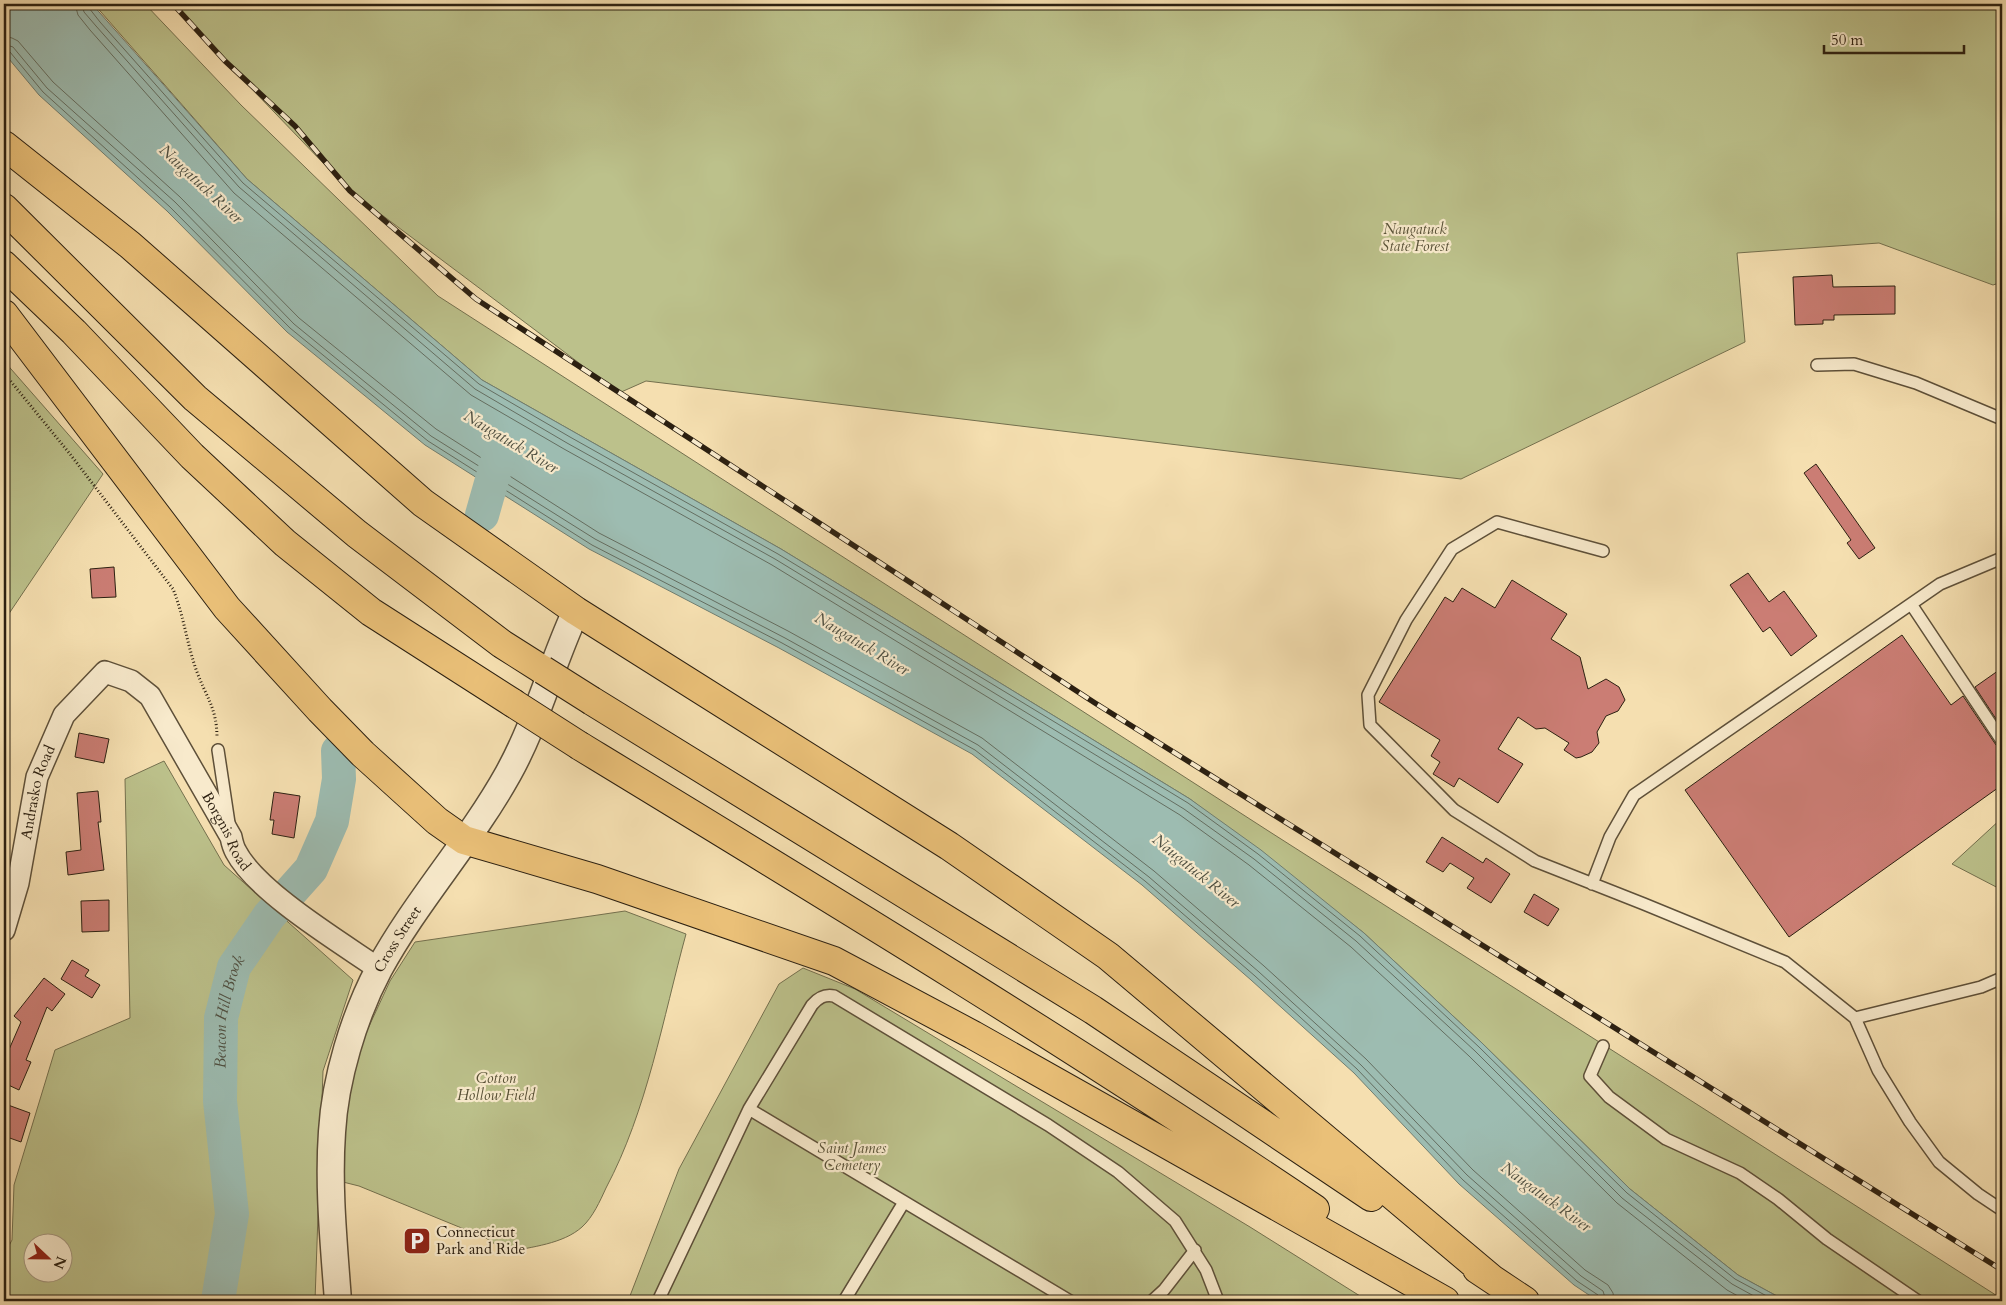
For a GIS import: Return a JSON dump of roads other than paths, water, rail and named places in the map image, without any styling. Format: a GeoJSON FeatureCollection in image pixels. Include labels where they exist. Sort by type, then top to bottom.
{"type":"FeatureCollection","features":[{"type":"Feature","properties":{"kind":"highway"},"geometry":{"type":"LineString","coordinates":[[4,146],[130,245],[423,503],[576,611],[949,846],[1108,956],[1492,1279]]}},
{"type":"Feature","properties":{"kind":"highway"},"geometry":{"type":"LineString","coordinates":[[4,208],[195,398],[357,534],[502,644],[1094,1010],[1525,1301]]}},
{"type":"Feature","properties":{"kind":"highway"},"geometry":{"type":"LineString","coordinates":[[4,265],[74,332],[192,456],[285,543],[371,612],[580,746],[878,927],[1164,1108],[1452,1301]]}},
{"type":"Feature","properties":{"kind":"highway"},"geometry":{"type":"LineString","coordinates":[[4,314],[227,608],[363,754],[437,821],[464,840],[597,879],[834,962],[973,1035],[1445,1301]]}},
{"type":"Feature","properties":{"kind":"street","name":"Cross Street"},"geometry":{"type":"LineString","coordinates":[[338,1301],[332,1195],[332,1130],[342,1070],[352,1036],[379,969],[507,776],[526,740],[576,611]]}},
{"type":"Feature","properties":{"kind":"street","name":"Borgnis Road"},"geometry":{"type":"LineString","coordinates":[[105,672],[131,681],[150,696],[231,837],[235,851],[250,871],[299,913],[379,969]]}},
{"type":"Feature","properties":{"kind":"street","name":"Andrasko Road"},"geometry":{"type":"LineString","coordinates":[[4,930],[18,883],[37,777],[64,715],[105,672]]}},
{"type":"Feature","properties":{"kind":"lane"},"geometry":{"type":"LineString","coordinates":[[1817,365],[1854,364],[1916,383],[2002,419]]}},
{"type":"Feature","properties":{"kind":"lane"},"geometry":{"type":"LineString","coordinates":[[1603,551],[1497,522],[1452,549],[1406,620],[1368,695],[1370,726],[1454,810],[1535,861],[1785,962],[1856,1018],[1878,1070],[1910,1122],[1939,1162],[1978,1194],[2002,1210]]}},
{"type":"Feature","properties":{"kind":"lane"},"geometry":{"type":"LineString","coordinates":[[1592,884],[1610,837],[1634,795],[1940,584],[2002,558]]}},
{"type":"Feature","properties":{"kind":"lane"},"geometry":{"type":"LineString","coordinates":[[1911,604],[2002,740]]}},
{"type":"Feature","properties":{"kind":"lane"},"geometry":{"type":"LineString","coordinates":[[218,750],[231,837]]}},
{"type":"Feature","properties":{"kind":"lane"},"geometry":{"type":"LineString","coordinates":[[1856,1018],[1980,987],[2002,978]]}},
{"type":"Feature","properties":{"kind":"lane"},"geometry":{"type":"LineString","coordinates":[[658,1301],[749,1109],[816,1000],[828,995],[834,996],[1048,1125],[1118,1172],[1175,1221],[1206,1270],[1218,1301]]}},
{"type":"Feature","properties":{"kind":"lane"},"geometry":{"type":"LineString","coordinates":[[1604,1046],[1590,1076],[1609,1097],[1666,1140],[1740,1173],[1778,1199],[1827,1238],[1918,1301]]}},
{"type":"Feature","properties":{"kind":"lane"},"geometry":{"type":"LineString","coordinates":[[749,1109],[1070,1301]]}},
{"type":"Feature","properties":{"kind":"lane"},"geometry":{"type":"LineString","coordinates":[[844,1301],[904,1202]]}},
{"type":"Feature","properties":{"kind":"lane"},"geometry":{"type":"LineString","coordinates":[[1152,1301],[1164,1290],[1195,1250]]}},
{"type":"Feature","properties":{"kind":"water","name":"Naugatuck River"},"geometry":{"type":"Polygon","coordinates":[[[4,4],[92,4],[247,179],[482,380],[781,549],[1190,799],[1261,850],[1364,933],[1482,1043],[1630,1189],[1738,1275],[1786,1301],[1598,1301],[1574,1285],[1459,1184],[1354,1073],[1251,980],[1142,885],[972,754],[779,648],[589,549],[425,445],[287,332],[167,211],[39,95],[4,53],[4,4]]]}},
{"type":"Feature","properties":{"kind":"waterway","name":"Beacon Hill Brook"},"geometry":{"type":"LineString","coordinates":[[482,515],[503,441]]}},
{"type":"Feature","properties":{"kind":"waterway","name":"Beacon Hill Brook"},"geometry":{"type":"LineString","coordinates":[[218,1301],[232,1214],[220,1101],[221,1018],[234,967],[269,916],[311,869],[332,821],[339,779],[338,751]]}},
{"type":"Feature","properties":{"kind":"railway"},"geometry":{"type":"LineString","coordinates":[[173,4],[225,61],[295,126],[350,191],[476,299],[1095,703],[2002,1270]]}},
{"type":"Feature","properties":{"kind":"place","name":"Connecticut Park and Ride"},"geometry":{"type":"Point","coordinates":[417,1241]}},
{"type":"Feature","properties":{"kind":"park label","name":"Naugatuck State Forest"},"geometry":{"type":"Point","coordinates":[1415,238]}},
{"type":"Feature","properties":{"kind":"park label","name":"Cotton Hollow Field"},"geometry":{"type":"Point","coordinates":[496,1086]}},
{"type":"Feature","properties":{"kind":"park label","name":"Saint James Cemetery"},"geometry":{"type":"Point","coordinates":[852,1156]}}]}
